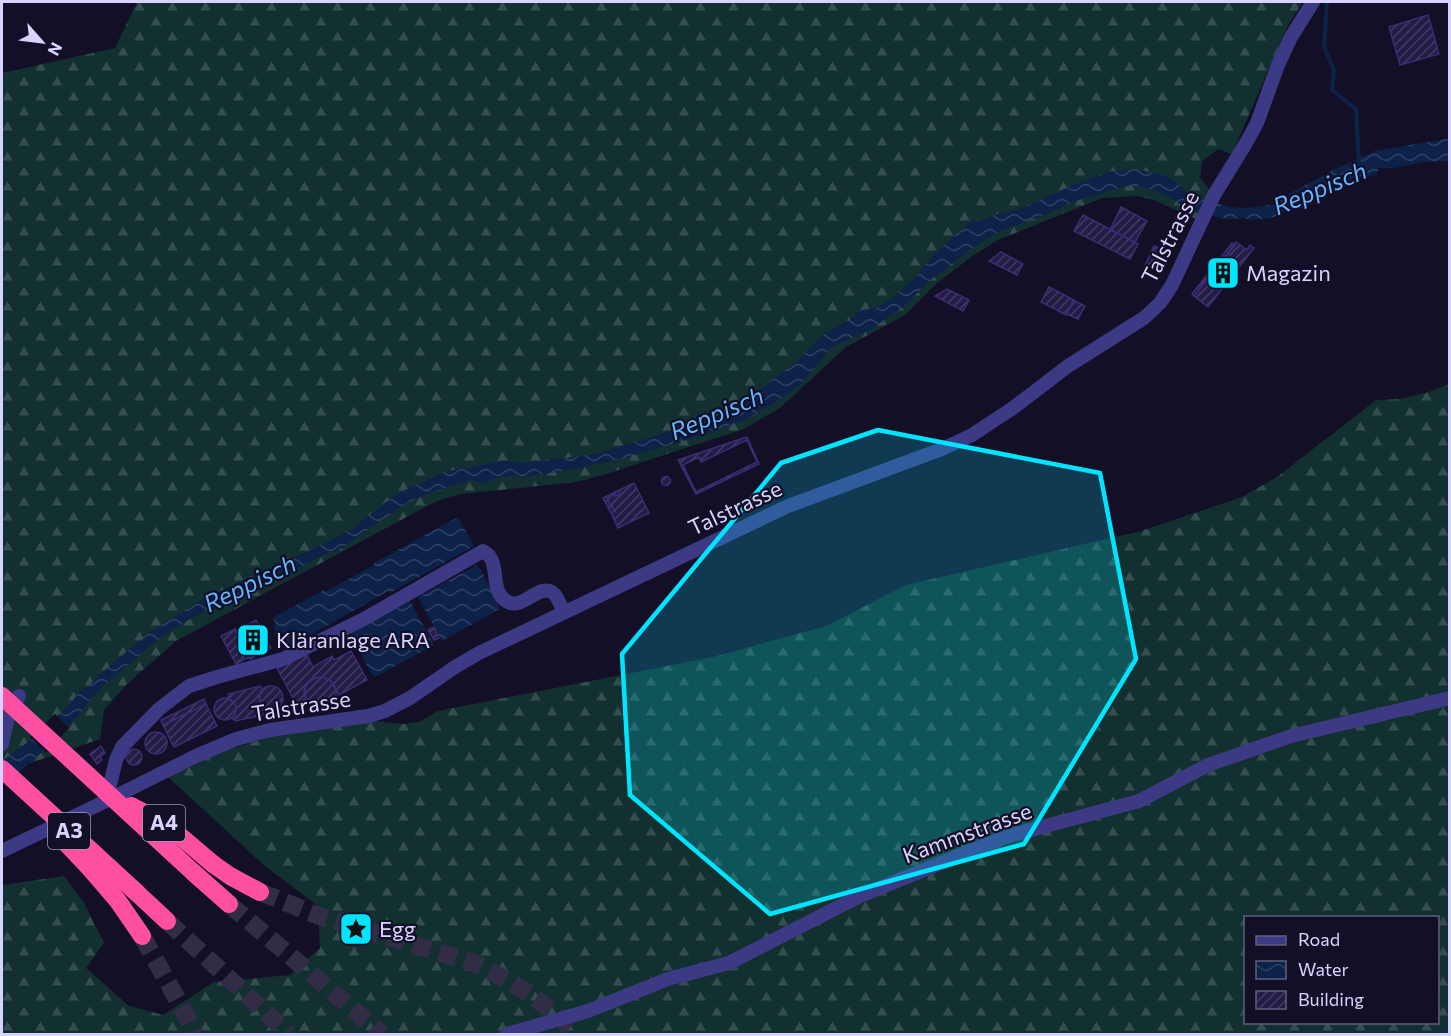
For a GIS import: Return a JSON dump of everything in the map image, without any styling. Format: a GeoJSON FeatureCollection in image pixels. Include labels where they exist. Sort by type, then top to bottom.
{"type":"FeatureCollection","features":[{"type":"Feature","properties":{"kind":"highway","name":"A3"},"geometry":{"type":"LineString","coordinates":[[10,696],[107,798],[229,904]]}},
{"type":"Feature","properties":{"kind":"highway","name":"A3"},"geometry":{"type":"LineString","coordinates":[[2,770],[167,921]]}},
{"type":"Feature","properties":{"kind":"highway"},"geometry":{"type":"LineString","coordinates":[[2,770],[16,796],[70,847],[118,901],[142,936]]}},
{"type":"Feature","properties":{"kind":"highway","name":"A4"},"geometry":{"type":"LineString","coordinates":[[107,798],[166,824],[213,864],[260,892]]}},
{"type":"Feature","properties":{"kind":"street","name":"Talstrasse"},"geometry":{"type":"LineString","coordinates":[[2,851],[107,798],[236,739],[270,730],[368,716],[385,711],[410,698],[466,660],[563,612],[788,506],[942,449],[982,429],[1014,408],[1068,366],[1131,327],[1160,303],[1172,285],[1214,195],[1252,133],[1284,51],[1313,2]]}},
{"type":"Feature","properties":{"kind":"street"},"geometry":{"type":"LineString","coordinates":[[107,798],[116,760],[122,747],[159,709],[189,687],[283,658],[364,619],[483,551],[491,558],[494,566],[498,592],[511,604],[518,604],[541,592],[548,591],[556,597],[563,612]]}},
{"type":"Feature","properties":{"kind":"street"},"geometry":{"type":"LineString","coordinates":[[2,744],[10,696]]}},
{"type":"Feature","properties":{"kind":"street","name":"Kammstrasse"},"geometry":{"type":"LineString","coordinates":[[507,1035],[588,1011],[668,980],[729,963],[861,896],[1005,837],[1139,801],[1208,765],[1291,736],[1449,698]]}},
{"type":"Feature","properties":{"kind":"highlighted area"},"geometry":{"type":"Polygon","coordinates":[[[878,430],[1100,473],[1136,659],[1024,844],[770,914],[630,795],[622,654],[781,463],[878,430]]]}},
{"type":"Feature","properties":{"kind":"green space"},"geometry":{"type":"Polygon","coordinates":[[[137,2],[1303,2],[1288,25],[1232,154],[1218,149],[1202,161],[1200,178],[1211,191],[1196,219],[1154,200],[1136,196],[1102,198],[998,240],[936,284],[905,315],[846,347],[780,408],[744,429],[576,482],[462,494],[429,505],[176,641],[126,685],[104,710],[100,739],[2,773],[2,73],[115,48],[137,2]]]}},
{"type":"Feature","properties":{"kind":"green space"},"geometry":{"type":"Polygon","coordinates":[[[1449,384],[1449,1034],[2,1034],[2,885],[64,876],[84,903],[104,943],[86,968],[129,1006],[163,1015],[214,982],[290,975],[320,948],[318,906],[265,866],[168,777],[224,751],[272,736],[375,721],[403,724],[419,722],[438,711],[713,657],[826,626],[906,585],[1141,531],[1242,497],[1277,477],[1376,400],[1401,399],[1449,384]]]}},
{"type":"Feature","properties":{"kind":"water","name":"Reppisch"},"geometry":{"type":"Polygon","coordinates":[[[1449,139],[1449,161],[1379,168],[1376,175],[1353,178],[1336,189],[1331,188],[1292,210],[1270,218],[1226,219],[1199,213],[1154,190],[1125,186],[1075,201],[998,232],[935,276],[904,306],[870,330],[832,347],[799,386],[765,409],[759,409],[760,413],[746,420],[621,459],[538,475],[500,477],[483,484],[471,480],[432,492],[399,508],[337,551],[324,554],[297,569],[280,574],[277,578],[250,588],[208,609],[171,630],[109,681],[43,751],[6,784],[2,761],[39,734],[80,691],[89,686],[145,636],[205,597],[316,548],[350,530],[391,498],[442,473],[505,461],[526,463],[595,454],[681,428],[717,412],[720,408],[753,394],[795,363],[825,334],[861,310],[877,308],[892,299],[968,223],[1017,210],[1073,185],[1112,171],[1135,169],[1162,175],[1175,181],[1198,199],[1231,207],[1248,208],[1276,204],[1287,195],[1335,169],[1375,151],[1449,139]]]}},
{"type":"Feature","properties":{"kind":"water"},"geometry":{"type":"Polygon","coordinates":[[[458,517],[474,546],[390,593],[388,591],[288,648],[285,642],[282,643],[274,634],[276,632],[273,626],[276,624],[272,618],[324,590],[325,592],[458,517]]]}},
{"type":"Feature","properties":{"kind":"water"},"geometry":{"type":"Polygon","coordinates":[[[477,565],[500,609],[442,641],[418,597],[477,565]]]}},
{"type":"Feature","properties":{"kind":"water"},"geometry":{"type":"Polygon","coordinates":[[[410,601],[434,645],[375,677],[351,633],[410,601]]]}},
{"type":"Feature","properties":{"kind":"pier"},"geometry":{"type":"Polygon","coordinates":[[[55,714],[69,728],[46,753],[30,737],[55,714]]]}},
{"type":"Feature","properties":{"kind":"building"},"geometry":{"type":"Polygon","coordinates":[[[1428,15],[1439,54],[1400,65],[1389,27],[1428,15]]]}},
{"type":"Feature","properties":{"kind":"building"},"geometry":{"type":"Polygon","coordinates":[[[1121,207],[1147,221],[1135,242],[1110,230],[1121,207]]]}},
{"type":"Feature","properties":{"kind":"building"},"geometry":{"type":"Polygon","coordinates":[[[1083,215],[1138,244],[1130,259],[1074,231],[1083,215]]]}},
{"type":"Feature","properties":{"kind":"building","name":"Magazin"},"geometry":{"type":"Polygon","coordinates":[[[1236,242],[1247,250],[1250,245],[1254,248],[1208,307],[1194,296],[1236,242]]]}},
{"type":"Feature","properties":{"kind":"building"},"geometry":{"type":"Polygon","coordinates":[[[1232,243],[1235,245],[1194,296],[1192,294],[1232,243]]]}},
{"type":"Feature","properties":{"kind":"building"},"geometry":{"type":"Polygon","coordinates":[[[1154,246],[1166,251],[1157,270],[1145,265],[1154,246]]]}},
{"type":"Feature","properties":{"kind":"building"},"geometry":{"type":"Polygon","coordinates":[[[1001,252],[1023,264],[1017,275],[989,261],[1001,252]]]}},
{"type":"Feature","properties":{"kind":"building"},"geometry":{"type":"Polygon","coordinates":[[[1049,287],[1074,300],[1066,315],[1041,302],[1049,287]]]}},
{"type":"Feature","properties":{"kind":"building"},"geometry":{"type":"Polygon","coordinates":[[[947,289],[969,300],[963,311],[935,296],[947,289]]]}},
{"type":"Feature","properties":{"kind":"building"},"geometry":{"type":"Polygon","coordinates":[[[1073,300],[1085,306],[1078,319],[1067,314],[1073,300]]]}},
{"type":"Feature","properties":{"kind":"building"},"geometry":{"type":"Polygon","coordinates":[[[747,437],[759,464],[696,494],[678,460],[747,437]],[[747,440],[701,462],[699,457],[683,465],[696,492],[757,462],[747,440]]]}},
{"type":"Feature","properties":{"kind":"building"},"geometry":{"type":"Polygon","coordinates":[[[666,476],[671,481],[666,486],[661,481],[666,476]]]}},
{"type":"Feature","properties":{"kind":"building"},"geometry":{"type":"Polygon","coordinates":[[[634,483],[649,513],[618,528],[611,513],[615,511],[607,498],[621,494],[619,490],[634,483]]]}},
{"type":"Feature","properties":{"kind":"building"},"geometry":{"type":"Polygon","coordinates":[[[619,490],[621,494],[607,498],[615,511],[611,513],[603,498],[619,490]]]}},
{"type":"Feature","properties":{"kind":"building","name":"Kläranlage ARA"},"geometry":{"type":"Polygon","coordinates":[[[256,620],[271,648],[250,659],[235,631],[256,620]]]}},
{"type":"Feature","properties":{"kind":"building"},"geometry":{"type":"Polygon","coordinates":[[[434,627],[439,638],[434,640],[428,630],[434,627]]]}},
{"type":"Feature","properties":{"kind":"building"},"geometry":{"type":"Polygon","coordinates":[[[235,629],[249,657],[236,664],[221,636],[235,629]]]}},
{"type":"Feature","properties":{"kind":"building"},"geometry":{"type":"Polygon","coordinates":[[[351,651],[367,680],[339,695],[330,680],[323,677],[315,678],[305,688],[306,699],[296,704],[277,668],[306,653],[313,667],[332,656],[334,660],[351,651]]]}},
{"type":"Feature","properties":{"kind":"building"},"geometry":{"type":"Polygon","coordinates":[[[320,677],[331,682],[336,693],[331,704],[320,709],[309,704],[304,693],[309,682],[320,677]]]}},
{"type":"Feature","properties":{"kind":"building"},"geometry":{"type":"Polygon","coordinates":[[[260,686],[263,690],[260,701],[268,709],[267,714],[235,721],[232,718],[235,715],[236,706],[227,699],[229,694],[260,686]]]}},
{"type":"Feature","properties":{"kind":"building"},"geometry":{"type":"Polygon","coordinates":[[[271,686],[279,690],[283,698],[279,706],[271,710],[263,706],[259,698],[263,690],[271,686]]]}},
{"type":"Feature","properties":{"kind":"building"},"geometry":{"type":"Polygon","coordinates":[[[225,698],[233,701],[236,709],[233,717],[225,720],[217,717],[214,709],[217,701],[225,698]]]}},
{"type":"Feature","properties":{"kind":"building"},"geometry":{"type":"Polygon","coordinates":[[[204,699],[206,704],[163,725],[161,720],[204,699]]]}},
{"type":"Feature","properties":{"kind":"building"},"geometry":{"type":"Polygon","coordinates":[[[206,704],[217,726],[174,747],[163,725],[206,704]]]}},
{"type":"Feature","properties":{"kind":"building"},"geometry":{"type":"Polygon","coordinates":[[[156,732],[164,735],[167,743],[164,751],[156,754],[148,751],[145,743],[148,735],[156,732]]]}},
{"type":"Feature","properties":{"kind":"building"},"geometry":{"type":"Polygon","coordinates":[[[101,746],[105,753],[97,764],[90,754],[101,746]]]}},
{"type":"Feature","properties":{"kind":"building"},"geometry":{"type":"Polygon","coordinates":[[[131,749],[137,749],[142,757],[140,763],[131,765],[126,760],[126,754],[131,749]]]}},
{"type":"Feature","properties":{"kind":"waterway","name":"Reppisch"},"geometry":{"type":"LineString","coordinates":[[1327,2],[1324,47],[1334,70],[1332,90],[1356,109],[1359,164]]}},
{"type":"Feature","properties":{"kind":"tunnel"},"geometry":{"type":"LineString","coordinates":[[260,892],[319,916],[471,962],[525,991],[555,1013],[577,1034]]}},
{"type":"Feature","properties":{"kind":"tunnel"},"geometry":{"type":"LineString","coordinates":[[229,904],[382,1034]]}},
{"type":"Feature","properties":{"kind":"tunnel"},"geometry":{"type":"LineString","coordinates":[[167,921],[289,1034]]}},
{"type":"Feature","properties":{"kind":"tunnel"},"geometry":{"type":"LineString","coordinates":[[142,936],[195,1034]]}},
{"type":"Feature","properties":{"kind":"place","name":"Magazin"},"geometry":{"type":"Point","coordinates":[1223,273]}},
{"type":"Feature","properties":{"kind":"place","name":"Kläranlage ARA"},"geometry":{"type":"Point","coordinates":[253,640]}},
{"type":"Feature","properties":{"kind":"place","name":"Egg"},"geometry":{"type":"Point","coordinates":[356,929]}}]}
